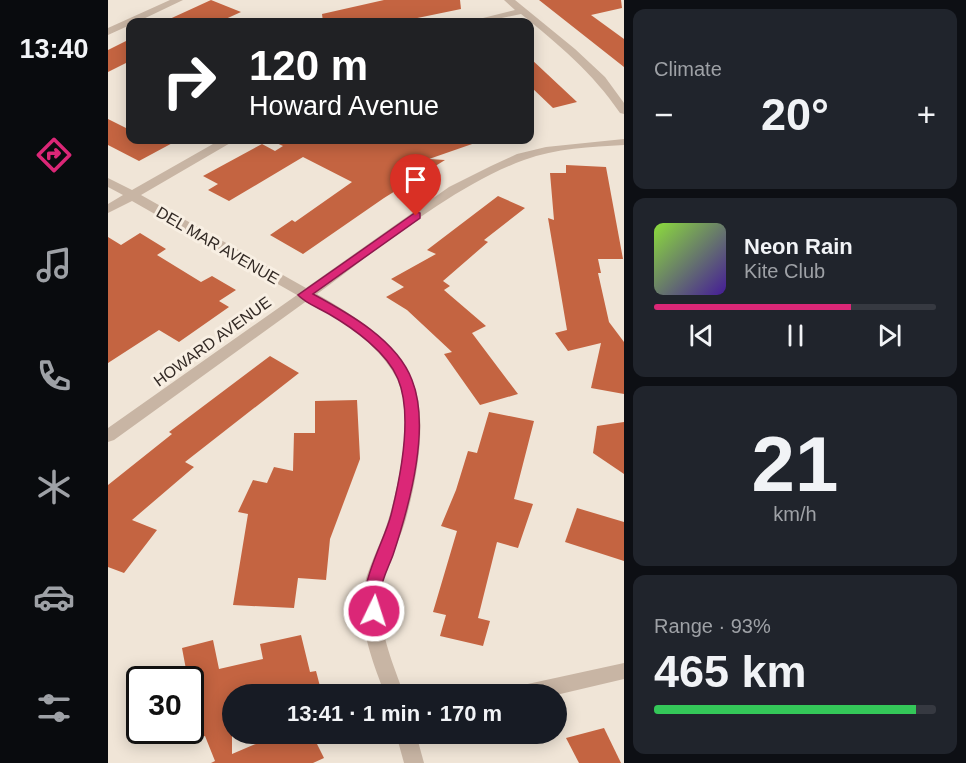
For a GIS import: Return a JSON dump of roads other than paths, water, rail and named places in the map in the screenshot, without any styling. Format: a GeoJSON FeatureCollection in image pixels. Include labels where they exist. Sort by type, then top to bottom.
{"type":"FeatureCollection","features":[{"type":"Feature","properties":{"kind":"street"},"geometry":{"type":"LineString","coordinates":[[139,18],[178,0]]}},
{"type":"Feature","properties":{"kind":"street"},"geometry":{"type":"LineString","coordinates":[[509,0],[530,18]]}},
{"type":"Feature","properties":{"kind":"street"},"geometry":{"type":"LineString","coordinates":[[490,18],[522,11]]}},
{"type":"Feature","properties":{"kind":"street"},"geometry":{"type":"LineString","coordinates":[[534,21],[599,76],[614,93],[624,111]]}},
{"type":"Feature","properties":{"kind":"street"},"geometry":{"type":"LineString","coordinates":[[108,32],[126,24]]}},
{"type":"Feature","properties":{"kind":"street","name":"HOWARD AVENUE"},"geometry":{"type":"LineString","coordinates":[[108,436],[453,190],[493,169],[524,157],[553,150],[624,142]]}},
{"type":"Feature","properties":{"kind":"street"},"geometry":{"type":"LineString","coordinates":[[108,209],[221,144]]}},
{"type":"Feature","properties":{"kind":"street","name":"DEL MAR AVENUE"},"geometry":{"type":"LineString","coordinates":[[108,182],[336,312],[373,339],[386,352],[405,379],[410,399],[412,438],[398,516],[372,592],[378,649],[390,684]]}},
{"type":"Feature","properties":{"kind":"street"},"geometry":{"type":"LineString","coordinates":[[567,684],[624,671]]}},
{"type":"Feature","properties":{"kind":"street"},"geometry":{"type":"LineString","coordinates":[[409,744],[414,763]]}}]}
